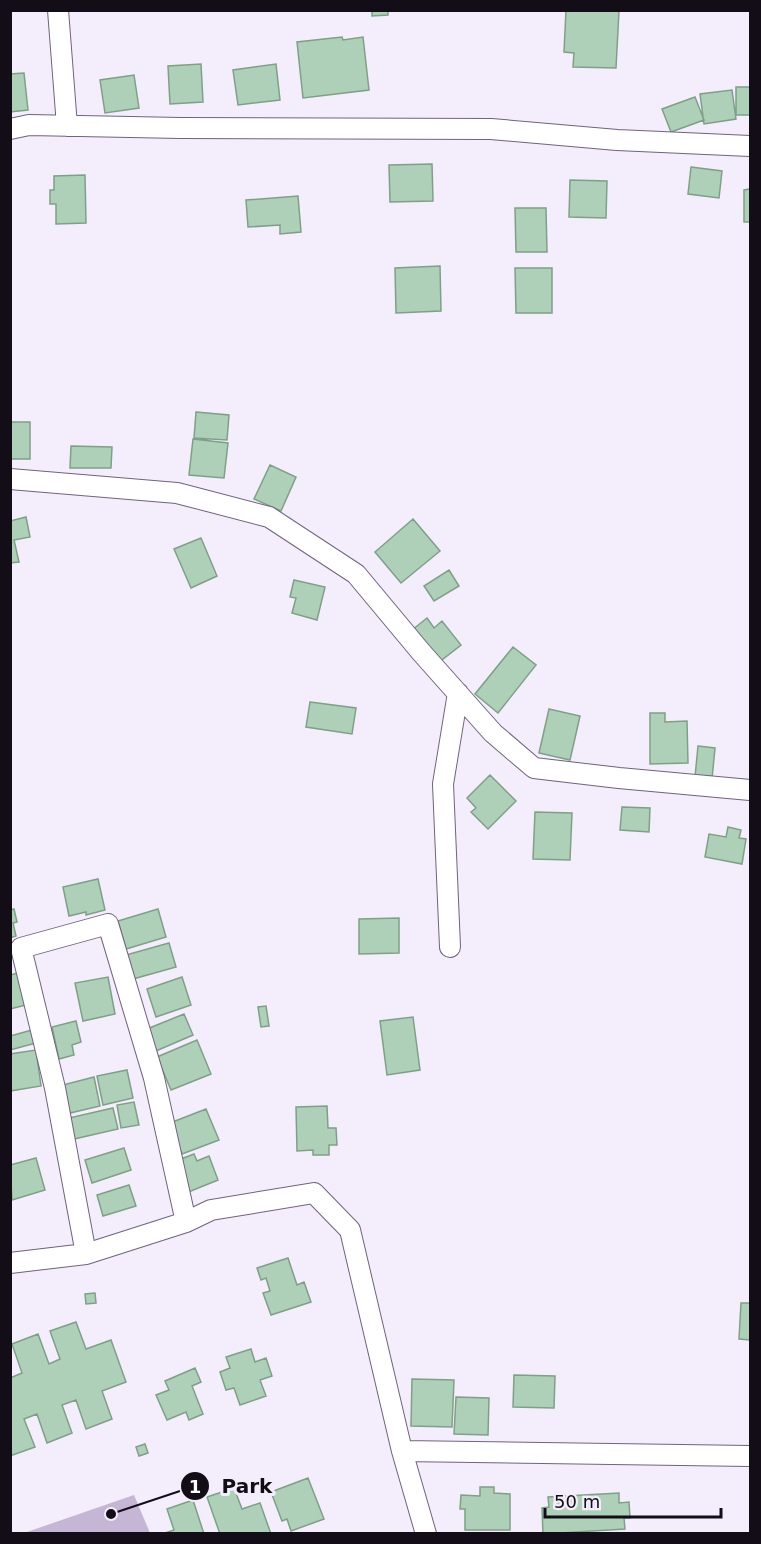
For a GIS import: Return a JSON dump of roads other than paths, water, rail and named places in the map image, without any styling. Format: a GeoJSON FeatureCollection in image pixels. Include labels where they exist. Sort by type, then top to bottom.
{"type":"FeatureCollection","features":[{"type":"Feature","properties":{"kind":"street"},"geometry":{"type":"LineString","coordinates":[[58,10],[67,126]]}},
{"type":"Feature","properties":{"kind":"street"},"geometry":{"type":"LineString","coordinates":[[10,129],[29,125],[490,129],[617,140],[750,146]]}},
{"type":"Feature","properties":{"kind":"street"},"geometry":{"type":"LineString","coordinates":[[10,478],[177,493],[269,517],[356,574],[493,733],[534,768],[750,790]]}},
{"type":"Feature","properties":{"kind":"street"},"geometry":{"type":"LineString","coordinates":[[450,947],[443,784],[458,693]]}},
{"type":"Feature","properties":{"kind":"street"},"geometry":{"type":"LineString","coordinates":[[86,1254],[55,1088],[16,948],[108,924],[154,1078],[186,1222]]}},
{"type":"Feature","properties":{"kind":"street"},"geometry":{"type":"LineString","coordinates":[[10,1263],[86,1254],[186,1222],[212,1210],[314,1193],[350,1230],[402,1451],[426,1533]]}},
{"type":"Feature","properties":{"kind":"street"},"geometry":{"type":"LineString","coordinates":[[402,1451],[750,1456]]}},
{"type":"Feature","properties":{"kind":"place","name":"Park"},"geometry":{"type":"Point","coordinates":[111,1514]}}]}
